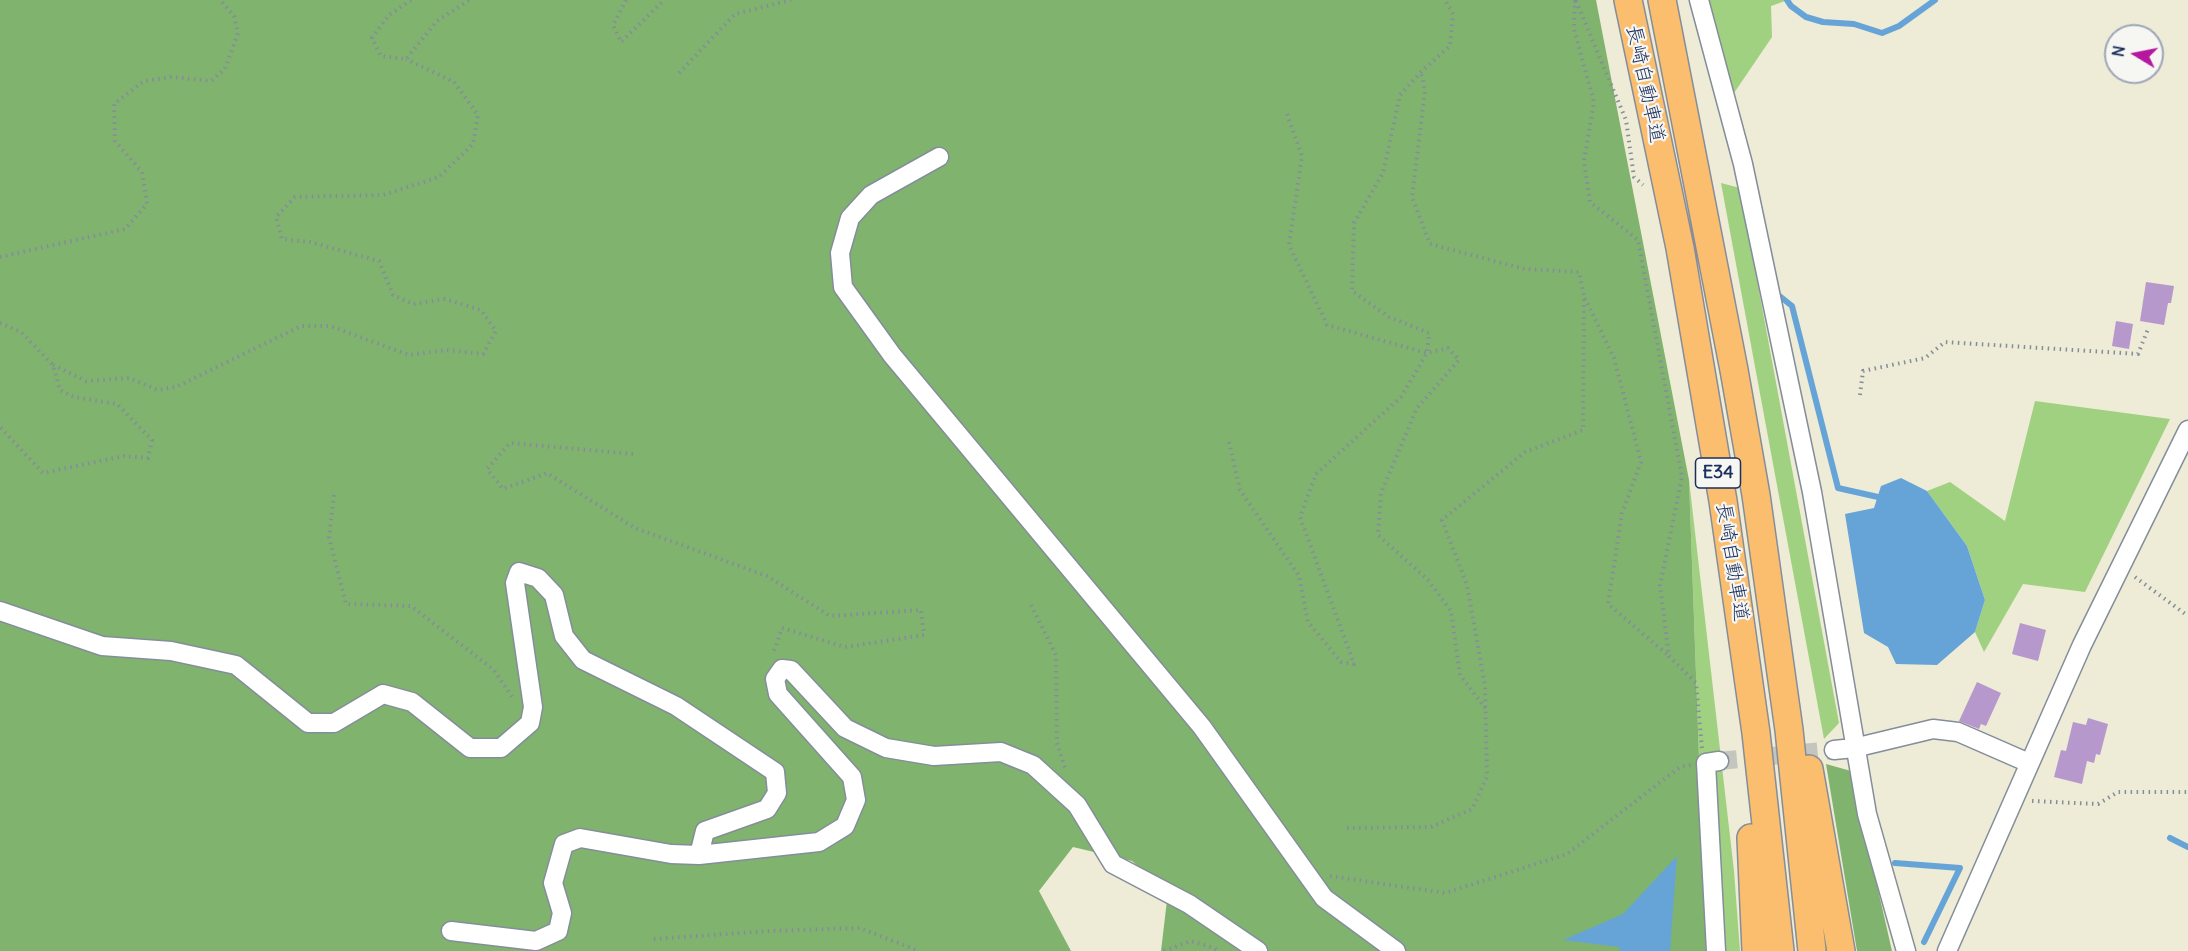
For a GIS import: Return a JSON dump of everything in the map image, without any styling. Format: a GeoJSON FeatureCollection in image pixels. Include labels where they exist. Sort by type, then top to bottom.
{"type":"FeatureCollection","features":[{"type":"Feature","properties":{"kind":"highway","name":"長崎自動車道"},"geometry":{"type":"LineString","coordinates":[[1628,0],[1680,248],[1704,387],[1741,620],[1780,951]]}},
{"type":"Feature","properties":{"kind":"highway","name":"長崎自動車道"},"geometry":{"type":"LineString","coordinates":[[1662,0],[1734,370],[1757,507],[1789,730],[1812,951]]}},
{"type":"Feature","properties":{"kind":"highway"},"geometry":{"type":"LineString","coordinates":[[1734,370],[1760,494],[1840,951]]}},
{"type":"Feature","properties":{"kind":"highway"},"geometry":{"type":"LineString","coordinates":[[1741,620],[1756,951]]}},
{"type":"Feature","properties":{"kind":"street"},"geometry":{"type":"LineString","coordinates":[[1699,0],[1743,164],[1809,481],[1867,814],[1906,951]]}},
{"type":"Feature","properties":{"kind":"street"},"geometry":{"type":"LineString","coordinates":[[939,157],[871,195],[850,218],[840,253],[843,287],[892,355],[1202,727],[1324,898],[1396,951]]}},
{"type":"Feature","properties":{"kind":"street"},"geometry":{"type":"LineString","coordinates":[[1947,951],[2082,645],[2188,430]]}},
{"type":"Feature","properties":{"kind":"street"},"geometry":{"type":"LineString","coordinates":[[0,610],[102,646],[171,651],[236,665],[308,723],[334,723],[383,694],[412,702],[470,748],[501,748],[530,723],[533,707],[514,583],[519,572],[538,578],[554,596],[564,636],[583,660],[676,706],[775,772],[777,793],[767,808],[705,831],[699,855]]}},
{"type":"Feature","properties":{"kind":"street"},"geometry":{"type":"LineString","coordinates":[[451,931],[536,941],[558,931],[562,913],[552,883],[564,844],[580,838],[671,854],[699,855],[819,842],[845,826],[856,800],[852,777],[778,694],[775,679],[782,669],[791,670],[845,728],[886,748],[934,756],[1001,752],[1033,765],[1077,805],[1113,864],[1189,904],[1258,951]]}},
{"type":"Feature","properties":{"kind":"street"},"geometry":{"type":"LineString","coordinates":[[1834,750],[1854,748],[1933,729],[1958,732],[2029,763]]}},
{"type":"Feature","properties":{"kind":"street"},"geometry":{"type":"LineString","coordinates":[[1713,762],[1716,951]]}},
{"type":"Feature","properties":{"kind":"path"},"geometry":{"type":"LineString","coordinates":[[0,256],[125,229],[147,204],[142,172],[115,141],[114,104],[144,81],[171,77],[211,81],[225,69],[238,33],[234,16],[220,0]]}},
{"type":"Feature","properties":{"kind":"path"},"geometry":{"type":"LineString","coordinates":[[0,323],[21,332],[53,365],[86,381],[129,378],[158,390],[176,387],[301,326],[330,326],[409,355],[447,350],[483,354],[496,332],[481,310],[445,299],[413,304],[393,295],[379,261],[310,242],[282,239],[276,218],[295,197],[383,195],[439,177],[473,144],[478,115],[454,82],[406,58],[381,56],[372,38],[388,15],[411,0]]}},
{"type":"Feature","properties":{"kind":"path"},"geometry":{"type":"LineString","coordinates":[[406,58],[437,21],[469,0]]}},
{"type":"Feature","properties":{"kind":"path"},"geometry":{"type":"LineString","coordinates":[[626,0],[613,26],[621,42],[664,0]]}},
{"type":"Feature","properties":{"kind":"path"},"geometry":{"type":"LineString","coordinates":[[679,73],[735,14],[791,0]]}},
{"type":"Feature","properties":{"kind":"path"},"geometry":{"type":"LineString","coordinates":[[1229,442],[1240,490],[1299,576],[1308,622],[1341,662],[1354,664],[1300,517],[1316,474],[1401,397],[1427,353],[1429,333],[1389,317],[1352,291],[1354,223],[1383,173],[1400,95],[1450,46],[1452,14],[1445,0]]}},
{"type":"Feature","properties":{"kind":"path"},"geometry":{"type":"LineString","coordinates":[[1576,0],[1626,120],[1634,177],[1646,186]]}},
{"type":"Feature","properties":{"kind":"path"},"geometry":{"type":"LineString","coordinates":[[1576,0],[1574,29],[1594,102],[1584,161],[1590,202],[1638,240],[1682,477],[1660,585],[1669,656]]}},
{"type":"Feature","properties":{"kind":"path"},"geometry":{"type":"LineString","coordinates":[[1306,873],[1445,893],[1567,854],[1680,767],[1713,762],[1700,740],[1696,683],[1669,656],[1608,604],[1622,513],[1641,462],[1614,358],[1584,295],[1578,272],[1525,269],[1430,244],[1412,197],[1425,91],[1421,72]]}},
{"type":"Feature","properties":{"kind":"path"},"geometry":{"type":"LineString","coordinates":[[1287,114],[1302,156],[1289,245],[1327,325],[1427,353],[1448,348],[1459,360],[1417,408],[1381,493],[1378,535],[1428,579],[1451,611],[1460,675],[1486,710]]}},
{"type":"Feature","properties":{"kind":"path"},"geometry":{"type":"LineString","coordinates":[[1347,828],[1431,827],[1472,809],[1487,777],[1485,686],[1467,585],[1442,520],[1526,452],[1583,430],[1584,295]]}},
{"type":"Feature","properties":{"kind":"path"},"geometry":{"type":"LineString","coordinates":[[1860,395],[1863,371],[1925,358],[1946,342],[2138,354],[2148,329]]}},
{"type":"Feature","properties":{"kind":"path"},"geometry":{"type":"LineString","coordinates":[[0,427],[43,473],[124,456],[148,458],[152,440],[117,404],[74,397],[60,390],[53,365]]}},
{"type":"Feature","properties":{"kind":"path"},"geometry":{"type":"LineString","coordinates":[[633,454],[510,443],[487,469],[503,489],[547,473],[634,528],[767,576],[830,616],[921,610],[924,635],[845,647],[782,628],[772,653],[782,669]]}},
{"type":"Feature","properties":{"kind":"path"},"geometry":{"type":"LineString","coordinates":[[334,495],[329,537],[346,604],[411,606],[494,670],[530,723]]}},
{"type":"Feature","properties":{"kind":"path"},"geometry":{"type":"LineString","coordinates":[[2120,566],[2188,616]]}},
{"type":"Feature","properties":{"kind":"path"},"geometry":{"type":"LineString","coordinates":[[1031,605],[1056,656],[1057,743],[1077,805]]}},
{"type":"Feature","properties":{"kind":"path"},"geometry":{"type":"LineString","coordinates":[[2013,800],[2098,804],[2118,792],[2188,792]]}},
{"type":"Feature","properties":{"kind":"path"},"geometry":{"type":"LineString","coordinates":[[654,939],[769,931],[861,928],[919,951]]}},
{"type":"Feature","properties":{"kind":"path"},"geometry":{"type":"LineString","coordinates":[[1164,951],[1191,941],[1218,951]]}},
{"type":"Feature","properties":{"kind":"green space"},"geometry":{"type":"Polygon","coordinates":[[[0,0],[1596,0],[1689,480],[1706,951],[1161,951],[1168,892],[1132,861],[1073,847],[1039,891],[1071,951],[0,951],[0,0]]]}},
{"type":"Feature","properties":{"kind":"green space"},"geometry":{"type":"Polygon","coordinates":[[[1707,0],[1788,0],[1771,6],[1772,37],[1734,93],[1707,0]]]}},
{"type":"Feature","properties":{"kind":"green space"},"geometry":{"type":"Polygon","coordinates":[[[1721,183],[1740,188],[1839,723],[1824,739],[1721,183]]]}},
{"type":"Feature","properties":{"kind":"green space"},"geometry":{"type":"Polygon","coordinates":[[[2035,401],[2170,419],[2085,592],[2023,584],[1984,652],[1975,632],[1985,600],[1967,546],[1927,491],[1950,482],[2005,521],[2035,401]]]}},
{"type":"Feature","properties":{"kind":"green space"},"geometry":{"type":"Polygon","coordinates":[[[1689,480],[1734,871],[1740,951],[1706,951],[1689,480]]]}},
{"type":"Feature","properties":{"kind":"green space"},"geometry":{"type":"Polygon","coordinates":[[[1826,764],[1851,771],[1892,951],[1857,951],[1826,764]]]}},
{"type":"Feature","properties":{"kind":"water"},"geometry":{"type":"Polygon","coordinates":[[[1901,478],[1927,491],[1967,546],[1985,600],[1975,632],[1937,665],[1896,664],[1888,647],[1864,633],[1845,514],[1874,508],[1881,486],[1901,478]]]}},
{"type":"Feature","properties":{"kind":"water"},"geometry":{"type":"Polygon","coordinates":[[[1677,856],[1670,951],[1620,951],[1619,947],[1563,940],[1623,914],[1677,856]]]}},
{"type":"Feature","properties":{"kind":"building"},"geometry":{"type":"Polygon","coordinates":[[[2146,282],[2174,286],[2164,325],[2140,321],[2146,282]]]}},
{"type":"Feature","properties":{"kind":"building"},"geometry":{"type":"Polygon","coordinates":[[[2116,321],[2133,324],[2129,349],[2112,346],[2116,321]]]}},
{"type":"Feature","properties":{"kind":"building"},"geometry":{"type":"Polygon","coordinates":[[[2020,623],[2046,630],[2038,661],[2012,654],[2020,623]]]}},
{"type":"Feature","properties":{"kind":"building"},"geometry":{"type":"Polygon","coordinates":[[[1977,682],[2001,693],[1986,726],[1981,724],[1979,729],[1959,721],[1977,682]]]}},
{"type":"Feature","properties":{"kind":"building"},"geometry":{"type":"Polygon","coordinates":[[[2088,718],[2108,724],[2100,755],[2096,754],[2094,763],[2087,761],[2082,784],[2054,777],[2061,750],[2066,751],[2073,722],[2086,725],[2088,718]]]}},
{"type":"Feature","properties":{"kind":"waterway"},"geometry":{"type":"LineString","coordinates":[[1787,0],[1791,6],[1806,17],[1823,22],[1854,24],[1882,33],[1899,26],[1935,0]]}},
{"type":"Feature","properties":{"kind":"waterway"},"geometry":{"type":"LineString","coordinates":[[1776,292],[1792,306],[1838,488],[1878,497]]}},
{"type":"Feature","properties":{"kind":"waterway"},"geometry":{"type":"LineString","coordinates":[[2170,838],[2188,847]]}},
{"type":"Feature","properties":{"kind":"waterway"},"geometry":{"type":"LineString","coordinates":[[1895,863],[1960,868],[1924,942]]}},
{"type":"Feature","properties":{"kind":"tunnel"},"geometry":{"type":"LineString","coordinates":[[1719,761],[1834,750]]}}]}
